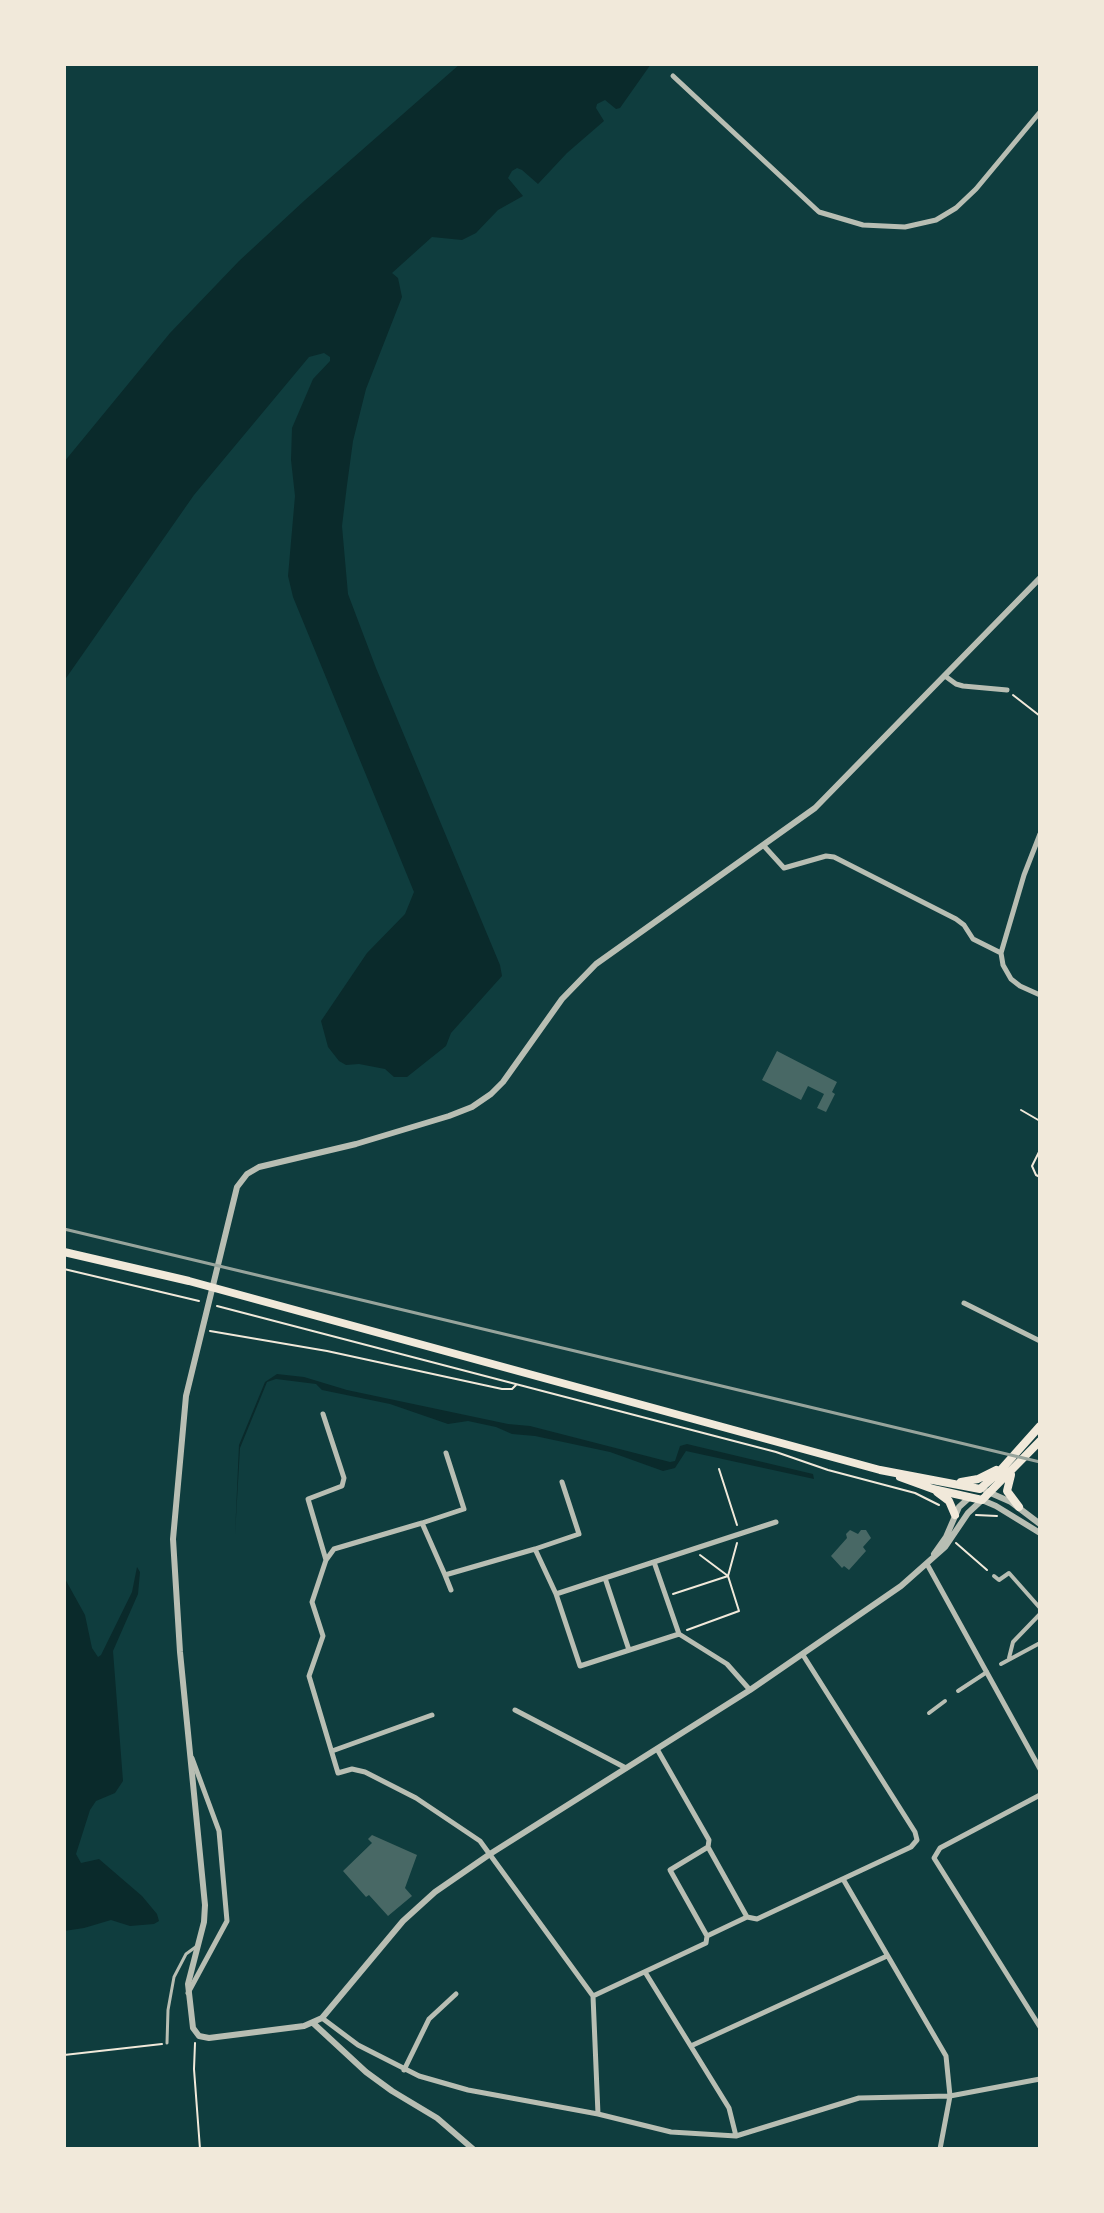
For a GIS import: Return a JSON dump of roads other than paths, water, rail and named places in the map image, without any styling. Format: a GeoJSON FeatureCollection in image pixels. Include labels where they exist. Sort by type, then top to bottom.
{"type":"FeatureCollection","features":[{"type":"Feature","properties":{"kind":"main road"},"geometry":{"type":"LineString","coordinates":[[64,1252],[230,1292],[880,1470],[968,1498],[982,1500],[1040,1426]]}},
{"type":"Feature","properties":{"kind":"main road"},"geometry":{"type":"LineString","coordinates":[[880,1470],[980,1489],[1040,1441]]}},
{"type":"Feature","properties":{"kind":"main road"},"geometry":{"type":"LineString","coordinates":[[952,1482],[978,1479],[1011,1466]]}},
{"type":"Feature","properties":{"kind":"main road"},"geometry":{"type":"LineString","coordinates":[[1011,1466],[1007,1491],[1019,1507]]}},
{"type":"Feature","properties":{"kind":"main road"},"geometry":{"type":"LineString","coordinates":[[933,1489],[949,1501],[955,1512]]}},
{"type":"Feature","properties":{"kind":"street"},"geometry":{"type":"LineString","coordinates":[[673,76],[819,212],[863,225],[905,227],[936,220],[956,208],[976,189],[1040,112]]}},
{"type":"Feature","properties":{"kind":"street"},"geometry":{"type":"LineString","coordinates":[[1040,578],[815,808],[596,964],[562,999],[503,1082],[472,1107],[356,1144],[259,1167],[247,1174],[234,1197],[186,1396],[173,1539],[176,1607],[205,1914],[189,1975],[191,2024],[199,2036],[243,2036],[313,2023],[322,2018],[418,1906],[490,1854],[803,1655],[927,1564],[951,1541],[968,1513],[982,1500],[1040,1533]]}},
{"type":"Feature","properties":{"kind":"street"},"geometry":{"type":"LineString","coordinates":[[945,676],[963,686],[1007,690]]}},
{"type":"Feature","properties":{"kind":"street"},"geometry":{"type":"LineString","coordinates":[[1040,834],[1024,875],[1001,953],[1003,965],[1011,979],[1040,995]]}},
{"type":"Feature","properties":{"kind":"street"},"geometry":{"type":"LineString","coordinates":[[764,846],[784,868],[826,856],[834,857],[956,919],[973,939],[1001,953]]}},
{"type":"Feature","properties":{"kind":"street"},"geometry":{"type":"LineString","coordinates":[[964,1303],[1040,1341]]}},
{"type":"Feature","properties":{"kind":"street"},"geometry":{"type":"LineString","coordinates":[[323,1414],[344,1478],[342,1486],[308,1499],[326,1560]]}},
{"type":"Feature","properties":{"kind":"street"},"geometry":{"type":"LineString","coordinates":[[446,1453],[464,1509],[334,1549],[326,1560],[312,1602],[323,1636],[309,1676],[338,1773],[352,1769],[365,1772],[416,1798],[480,1841],[593,1996],[598,2114]]}},
{"type":"Feature","properties":{"kind":"street"},"geometry":{"type":"LineString","coordinates":[[445,1575],[579,1534],[562,1482]]}},
{"type":"Feature","properties":{"kind":"street"},"geometry":{"type":"LineString","coordinates":[[927,1564],[946,1537],[955,1512],[980,1489],[1019,1507],[1040,1524]]}},
{"type":"Feature","properties":{"kind":"street"},"geometry":{"type":"LineString","coordinates":[[556,1594],[776,1522]]}},
{"type":"Feature","properties":{"kind":"street"},"geometry":{"type":"LineString","coordinates":[[422,1523],[451,1590]]}},
{"type":"Feature","properties":{"kind":"street"},"geometry":{"type":"LineString","coordinates":[[535,1549],[556,1594],[580,1666],[679,1634]]}},
{"type":"Feature","properties":{"kind":"street"},"geometry":{"type":"LineString","coordinates":[[654,1562],[679,1634],[727,1664],[750,1690]]}},
{"type":"Feature","properties":{"kind":"street"},"geometry":{"type":"LineString","coordinates":[[927,1564],[1040,1767]]}},
{"type":"Feature","properties":{"kind":"street"},"geometry":{"type":"LineString","coordinates":[[994,1576],[999,1580],[1009,1573],[1040,1611],[1013,1642],[1009,1658]]}},
{"type":"Feature","properties":{"kind":"street"},"geometry":{"type":"LineString","coordinates":[[605,1578],[629,1650]]}},
{"type":"Feature","properties":{"kind":"street"},"geometry":{"type":"LineString","coordinates":[[1001,1664],[1040,1643]]}},
{"type":"Feature","properties":{"kind":"street"},"geometry":{"type":"LineString","coordinates":[[707,1936],[747,1917],[757,1919],[911,1847],[917,1840],[915,1832],[803,1655]]}},
{"type":"Feature","properties":{"kind":"street"},"geometry":{"type":"LineString","coordinates":[[958,1691],[987,1672]]}},
{"type":"Feature","properties":{"kind":"street"},"geometry":{"type":"LineString","coordinates":[[929,1713],[945,1701]]}},
{"type":"Feature","properties":{"kind":"street"},"geometry":{"type":"LineString","coordinates":[[515,1710],[626,1768]]}},
{"type":"Feature","properties":{"kind":"street"},"geometry":{"type":"LineString","coordinates":[[332,1751],[432,1715]]}},
{"type":"Feature","properties":{"kind":"street"},"geometry":{"type":"LineString","coordinates":[[188,1994],[227,1921],[219,1831],[189,1748]]}},
{"type":"Feature","properties":{"kind":"street"},"geometry":{"type":"LineString","coordinates":[[657,1749],[709,1840],[708,1847],[747,1917]]}},
{"type":"Feature","properties":{"kind":"street"},"geometry":{"type":"LineString","coordinates":[[1040,1795],[934,1854],[935,1862],[1040,2027]]}},
{"type":"Feature","properties":{"kind":"street"},"geometry":{"type":"LineString","coordinates":[[593,1996],[706,1943],[707,1936],[670,1870],[708,1847]]}},
{"type":"Feature","properties":{"kind":"street"},"geometry":{"type":"LineString","coordinates":[[842,1879],[946,2056],[950,2096],[940,2149]]}},
{"type":"Feature","properties":{"kind":"street"},"geometry":{"type":"LineString","coordinates":[[693,2045],[887,1956]]}},
{"type":"Feature","properties":{"kind":"street"},"geometry":{"type":"LineString","coordinates":[[645,1972],[693,2045],[729,2108],[736,2136]]}},
{"type":"Feature","properties":{"kind":"street"},"geometry":{"type":"LineString","coordinates":[[404,2070],[429,2019],[456,1994]]}},
{"type":"Feature","properties":{"kind":"street"},"geometry":{"type":"LineString","coordinates":[[322,2018],[358,2045],[404,2070],[468,2090],[598,2114],[671,2132],[736,2136],[859,2098],[950,2096],[1040,2079]]}},
{"type":"Feature","properties":{"kind":"street"},"geometry":{"type":"LineString","coordinates":[[313,2023],[366,2072],[437,2118],[473,2149]]}},
{"type":"Feature","properties":{"kind":"lane"},"geometry":{"type":"LineString","coordinates":[[167,2043],[168,2010],[174,1977],[186,1954],[197,1946]]}},
{"type":"Feature","properties":{"kind":"water"},"geometry":{"type":"Polygon","coordinates":[[[460,64],[651,64],[620,108],[616,109],[605,100],[597,104],[596,108],[604,121],[567,153],[538,184],[522,170],[517,168],[512,171],[508,178],[523,196],[498,210],[476,233],[462,240],[432,237],[392,273],[398,278],[402,297],[366,389],[353,441],[342,526],[348,594],[502,976],[451,1033],[446,1046],[407,1077],[394,1077],[385,1069],[346,1065],[339,1061],[328,1047],[321,1021],[367,953],[405,914],[414,892],[293,597],[288,576],[295,496],[291,460],[292,428],[313,379],[330,361],[330,357],[324,353],[309,357],[194,495],[64,681],[64,462],[170,333],[239,261],[460,64]]]}},
{"type":"Feature","properties":{"kind":"water"},"geometry":{"type":"Polygon","coordinates":[[[277,1374],[304,1377],[347,1390],[530,1426],[670,1462],[675,1461],[680,1446],[687,1444],[813,1474],[814,1479],[686,1451],[675,1468],[663,1471],[610,1452],[512,1434],[468,1421],[448,1424],[390,1404],[322,1390],[316,1384],[276,1379],[267,1382],[240,1448],[235,1535],[239,1445],[265,1382],[277,1374]]]}},
{"type":"Feature","properties":{"kind":"water"},"geometry":{"type":"Polygon","coordinates":[[[137,1567],[140,1572],[138,1594],[113,1651],[123,1781],[115,1793],[96,1801],[90,1810],[76,1854],[81,1863],[99,1859],[142,1896],[159,1921],[130,1926],[111,1920],[64,1931],[64,1577],[85,1615],[92,1648],[98,1657],[132,1592],[137,1567]]]}},
{"type":"Feature","properties":{"kind":"railway"},"geometry":{"type":"LineString","coordinates":[[64,1229],[1040,1462]]}}]}
